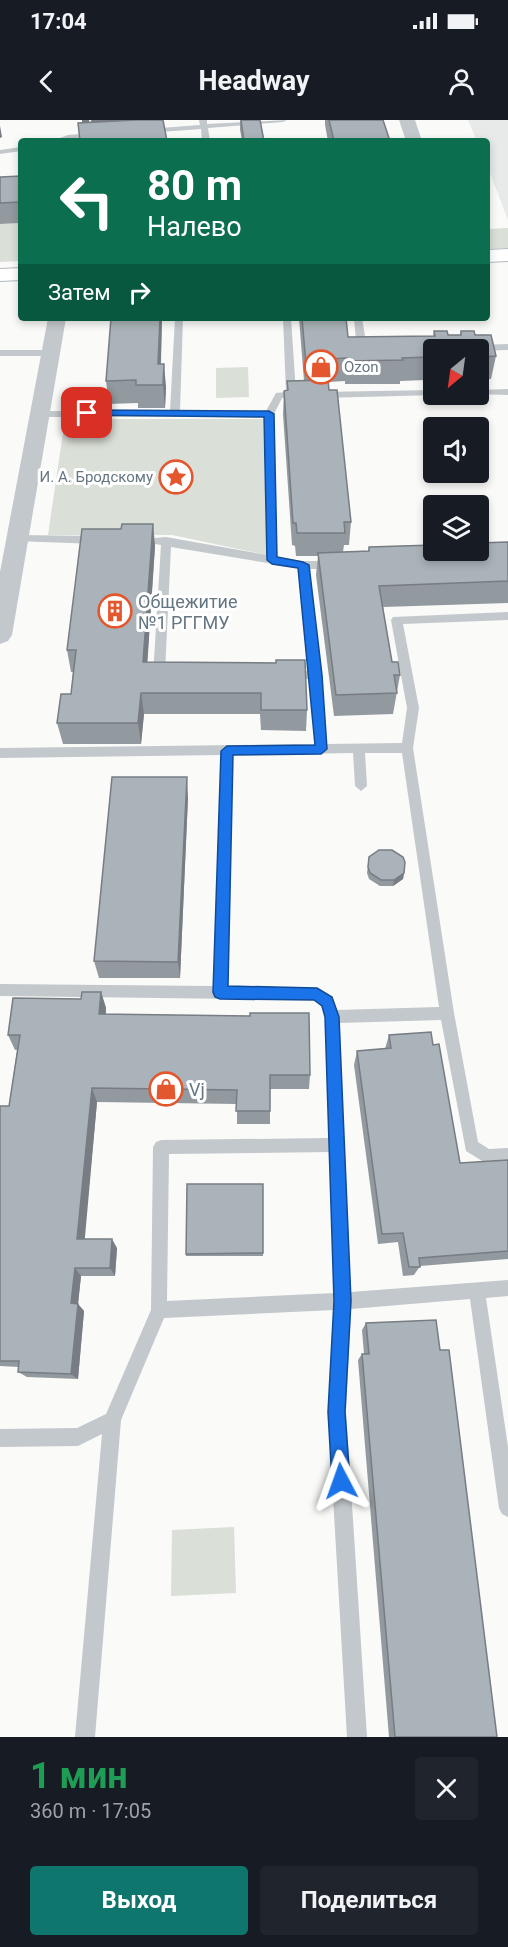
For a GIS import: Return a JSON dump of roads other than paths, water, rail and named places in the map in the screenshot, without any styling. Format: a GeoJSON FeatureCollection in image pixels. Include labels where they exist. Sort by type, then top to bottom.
{"type":"FeatureCollection","features":[{"type":"Feature","properties":{"kind":"street"},"geometry":{"type":"LineString","coordinates":[[407,120],[413,138]]}},
{"type":"Feature","properties":{"kind":"street"},"geometry":{"type":"LineString","coordinates":[[490,256],[508,255]]}},
{"type":"Feature","properties":{"kind":"street"},"geometry":{"type":"LineString","coordinates":[[0,275],[18,274]]}},
{"type":"Feature","properties":{"kind":"street"},"geometry":{"type":"LineString","coordinates":[[0,634],[3,603],[18,539],[56,321]]}},
{"type":"Feature","properties":{"kind":"lane"},"geometry":{"type":"LineString","coordinates":[[140,131],[203,123],[285,122]]}},
{"type":"Feature","properties":{"kind":"lane"},"geometry":{"type":"LineString","coordinates":[[203,123],[206,138]]}},
{"type":"Feature","properties":{"kind":"lane"},"geometry":{"type":"LineString","coordinates":[[65,138],[104,134]]}},
{"type":"Feature","properties":{"kind":"lane"},"geometry":{"type":"LineString","coordinates":[[0,152],[18,149]]}},
{"type":"Feature","properties":{"kind":"lane"},"geometry":{"type":"LineString","coordinates":[[175,414],[179,321]]}},
{"type":"Feature","properties":{"kind":"lane"},"geometry":{"type":"LineString","coordinates":[[287,321],[291,396]]}},
{"type":"Feature","properties":{"kind":"lane"},"geometry":{"type":"LineString","coordinates":[[358,321],[362,352],[374,351]]}},
{"type":"Feature","properties":{"kind":"lane"},"geometry":{"type":"LineString","coordinates":[[489,348],[508,347]]}},
{"type":"Feature","properties":{"kind":"lane"},"geometry":{"type":"LineString","coordinates":[[0,352],[51,353]]}},
{"type":"Feature","properties":{"kind":"lane"},"geometry":{"type":"LineString","coordinates":[[489,393],[508,392]]}},
{"type":"Feature","properties":{"kind":"lane"},"geometry":{"type":"LineString","coordinates":[[272,560],[269,414],[279,395],[423,393]]}},
{"type":"Feature","properties":{"kind":"lane"},"geometry":{"type":"LineString","coordinates":[[40,414],[269,414]]}},
{"type":"Feature","properties":{"kind":"lane"},"geometry":{"type":"LineString","coordinates":[[18,539],[106,540]]}},
{"type":"Feature","properties":{"kind":"lane"},"geometry":{"type":"LineString","coordinates":[[142,541],[166,541],[303,565],[346,564]]}},
{"type":"Feature","properties":{"kind":"lane"},"geometry":{"type":"LineString","coordinates":[[166,541],[159,676],[182,676]]}},
{"type":"Feature","properties":{"kind":"lane"},"geometry":{"type":"LineString","coordinates":[[303,565],[316,675],[321,749]]}},
{"type":"Feature","properties":{"kind":"lane"},"geometry":{"type":"LineString","coordinates":[[508,616],[397,620],[413,708],[407,748],[447,1013],[471,1146],[487,1157],[508,1155]]}},
{"type":"Feature","properties":{"kind":"lane"},"geometry":{"type":"LineString","coordinates":[[273,675],[316,675]]}},
{"type":"Feature","properties":{"kind":"lane"},"geometry":{"type":"LineString","coordinates":[[0,753],[407,748]]}},
{"type":"Feature","properties":{"kind":"lane"},"geometry":{"type":"LineString","coordinates":[[359,749],[362,786]]}},
{"type":"Feature","properties":{"kind":"lane"},"geometry":{"type":"LineString","coordinates":[[220,992],[227,751]]}},
{"type":"Feature","properties":{"kind":"lane"},"geometry":{"type":"LineString","coordinates":[[0,990],[317,994],[327,1002],[332,1017],[343,1301],[337,1412],[357,1737]]}},
{"type":"Feature","properties":{"kind":"lane"},"geometry":{"type":"LineString","coordinates":[[332,1017],[447,1013]]}},
{"type":"Feature","properties":{"kind":"lane"},"geometry":{"type":"LineString","coordinates":[[85,1737],[112,1420],[159,1310],[161,1146],[336,1145]]}},
{"type":"Feature","properties":{"kind":"lane"},"geometry":{"type":"LineString","coordinates":[[159,1310],[343,1301],[508,1288]]}},
{"type":"Feature","properties":{"kind":"lane"},"geometry":{"type":"LineString","coordinates":[[477,1291],[508,1508]]}},
{"type":"Feature","properties":{"kind":"lane"},"geometry":{"type":"LineString","coordinates":[[0,1438],[78,1437],[112,1420]]}},
{"type":"Feature","properties":{"kind":"place","name":"Ozon"},"geometry":{"type":"Point","coordinates":[321,367]}},
{"type":"Feature","properties":{"kind":"place","name":"И. А. Бродскому"},"geometry":{"type":"Point","coordinates":[176,477]}},
{"type":"Feature","properties":{"kind":"place","name":"Общежитие №1 РГГМУ"},"geometry":{"type":"Point","coordinates":[115,611]}},
{"type":"Feature","properties":{"kind":"place","name":"Vj"},"geometry":{"type":"Point","coordinates":[166,1089]}}]}
